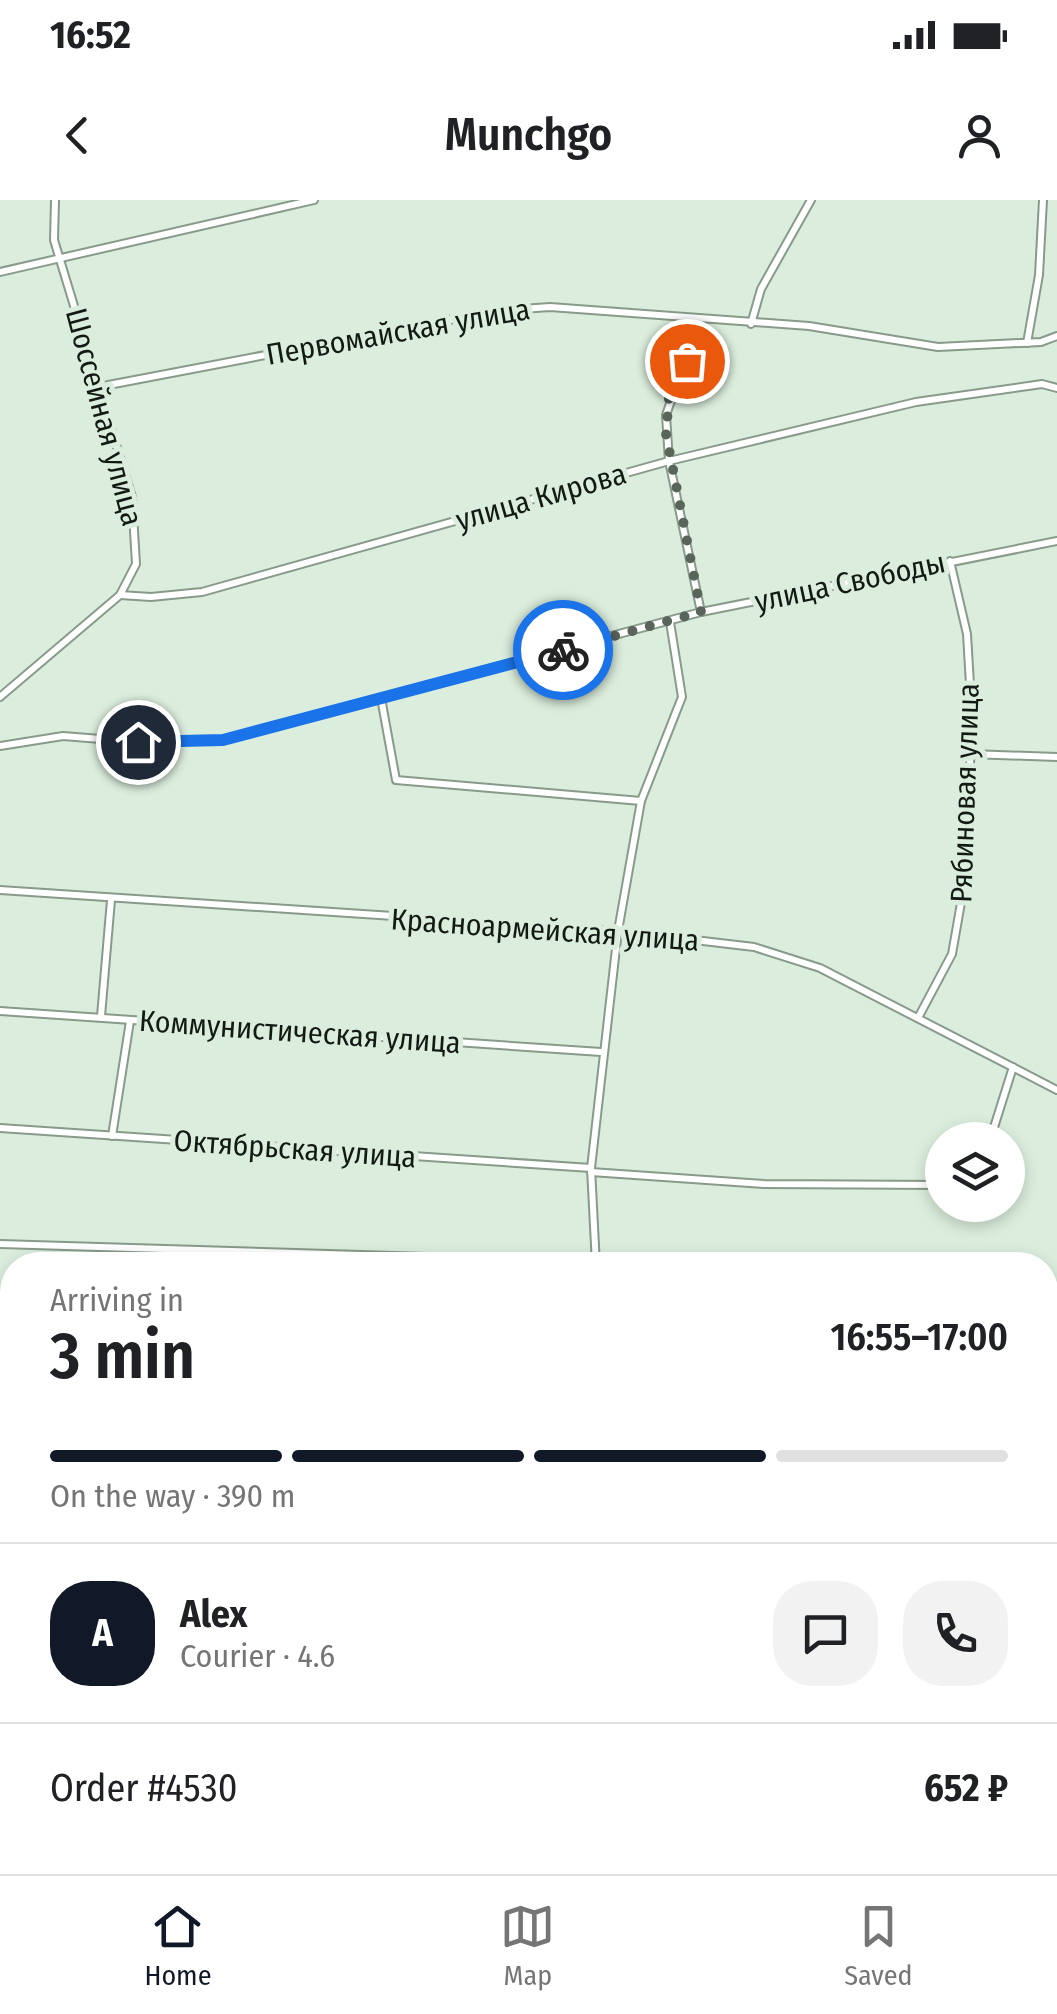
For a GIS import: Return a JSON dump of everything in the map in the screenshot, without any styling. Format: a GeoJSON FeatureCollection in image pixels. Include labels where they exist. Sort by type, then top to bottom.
{"type":"FeatureCollection","features":[{"type":"Feature","properties":{"kind":"street","name":"Шоссейная улица"},"geometry":{"type":"LineString","coordinates":[[0,697],[120,595],[136,564],[138,542],[132,497],[54,240],[55,200]]}},
{"type":"Feature","properties":{"kind":"street"},"geometry":{"type":"LineString","coordinates":[[0,272],[223,224],[314,200]]}},
{"type":"Feature","properties":{"kind":"street"},"geometry":{"type":"LineString","coordinates":[[750,324],[761,288],[812,200]]}},
{"type":"Feature","properties":{"kind":"street"},"geometry":{"type":"LineString","coordinates":[[1027,343],[1040,275],[1043,200]]}},
{"type":"Feature","properties":{"kind":"street","name":"Первомайская улица"},"geometry":{"type":"LineString","coordinates":[[98,386],[496,311],[550,307],[699,321],[809,326],[938,347],[1027,343],[1057,336]]}},
{"type":"Feature","properties":{"kind":"street"},"geometry":{"type":"LineString","coordinates":[[699,321],[695,343],[667,405],[669,461],[701,612]]}},
{"type":"Feature","properties":{"kind":"street","name":"улица Кирова"},"geometry":{"type":"LineString","coordinates":[[120,595],[151,597],[202,592],[669,461],[916,402],[1022,386],[1057,388]]}},
{"type":"Feature","properties":{"kind":"street","name":"улица Свободы"},"geometry":{"type":"LineString","coordinates":[[0,746],[63,736],[138,742],[223,740],[701,612],[1057,540]]}},
{"type":"Feature","properties":{"kind":"street","name":"Рябиновая улица"},"geometry":{"type":"LineString","coordinates":[[918,1018],[958,933],[970,754],[968,634],[950,561]]}},
{"type":"Feature","properties":{"kind":"street"},"geometry":{"type":"LineString","coordinates":[[595,1252],[591,1170],[601,1052],[618,931],[641,802],[681,706],[670,622]]}},
{"type":"Feature","properties":{"kind":"street"},"geometry":{"type":"LineString","coordinates":[[381,698],[396,780],[641,802]]}},
{"type":"Feature","properties":{"kind":"street"},"geometry":{"type":"LineString","coordinates":[[970,754],[1057,757]]}},
{"type":"Feature","properties":{"kind":"street","name":"Красноармейская улица"},"geometry":{"type":"LineString","coordinates":[[0,890],[618,931],[788,954],[1057,1090]]}},
{"type":"Feature","properties":{"kind":"street"},"geometry":{"type":"LineString","coordinates":[[101,1016],[110,900]]}},
{"type":"Feature","properties":{"kind":"street","name":"Коммунистическая улица"},"geometry":{"type":"LineString","coordinates":[[0,1011],[601,1052]]}},
{"type":"Feature","properties":{"kind":"street"},"geometry":{"type":"LineString","coordinates":[[112,1136],[130,1021]]}},
{"type":"Feature","properties":{"kind":"street"},"geometry":{"type":"LineString","coordinates":[[996,1122],[1013,1067]]}},
{"type":"Feature","properties":{"kind":"street","name":"Октябрьская улица"},"geometry":{"type":"LineString","coordinates":[[0,1128],[764,1184],[925,1185]]}},
{"type":"Feature","properties":{"kind":"street"},"geometry":{"type":"LineString","coordinates":[[0,1244],[238,1252]]}},
{"type":"Feature","properties":{"kind":"way so far"},"geometry":{"type":"LineString","coordinates":[[563,650],[701,612],[666,434],[669,397],[687,361]]}},
{"type":"Feature","properties":{"kind":"route"},"geometry":{"type":"LineString","coordinates":[[138,742],[223,740],[563,650]]}}]}
